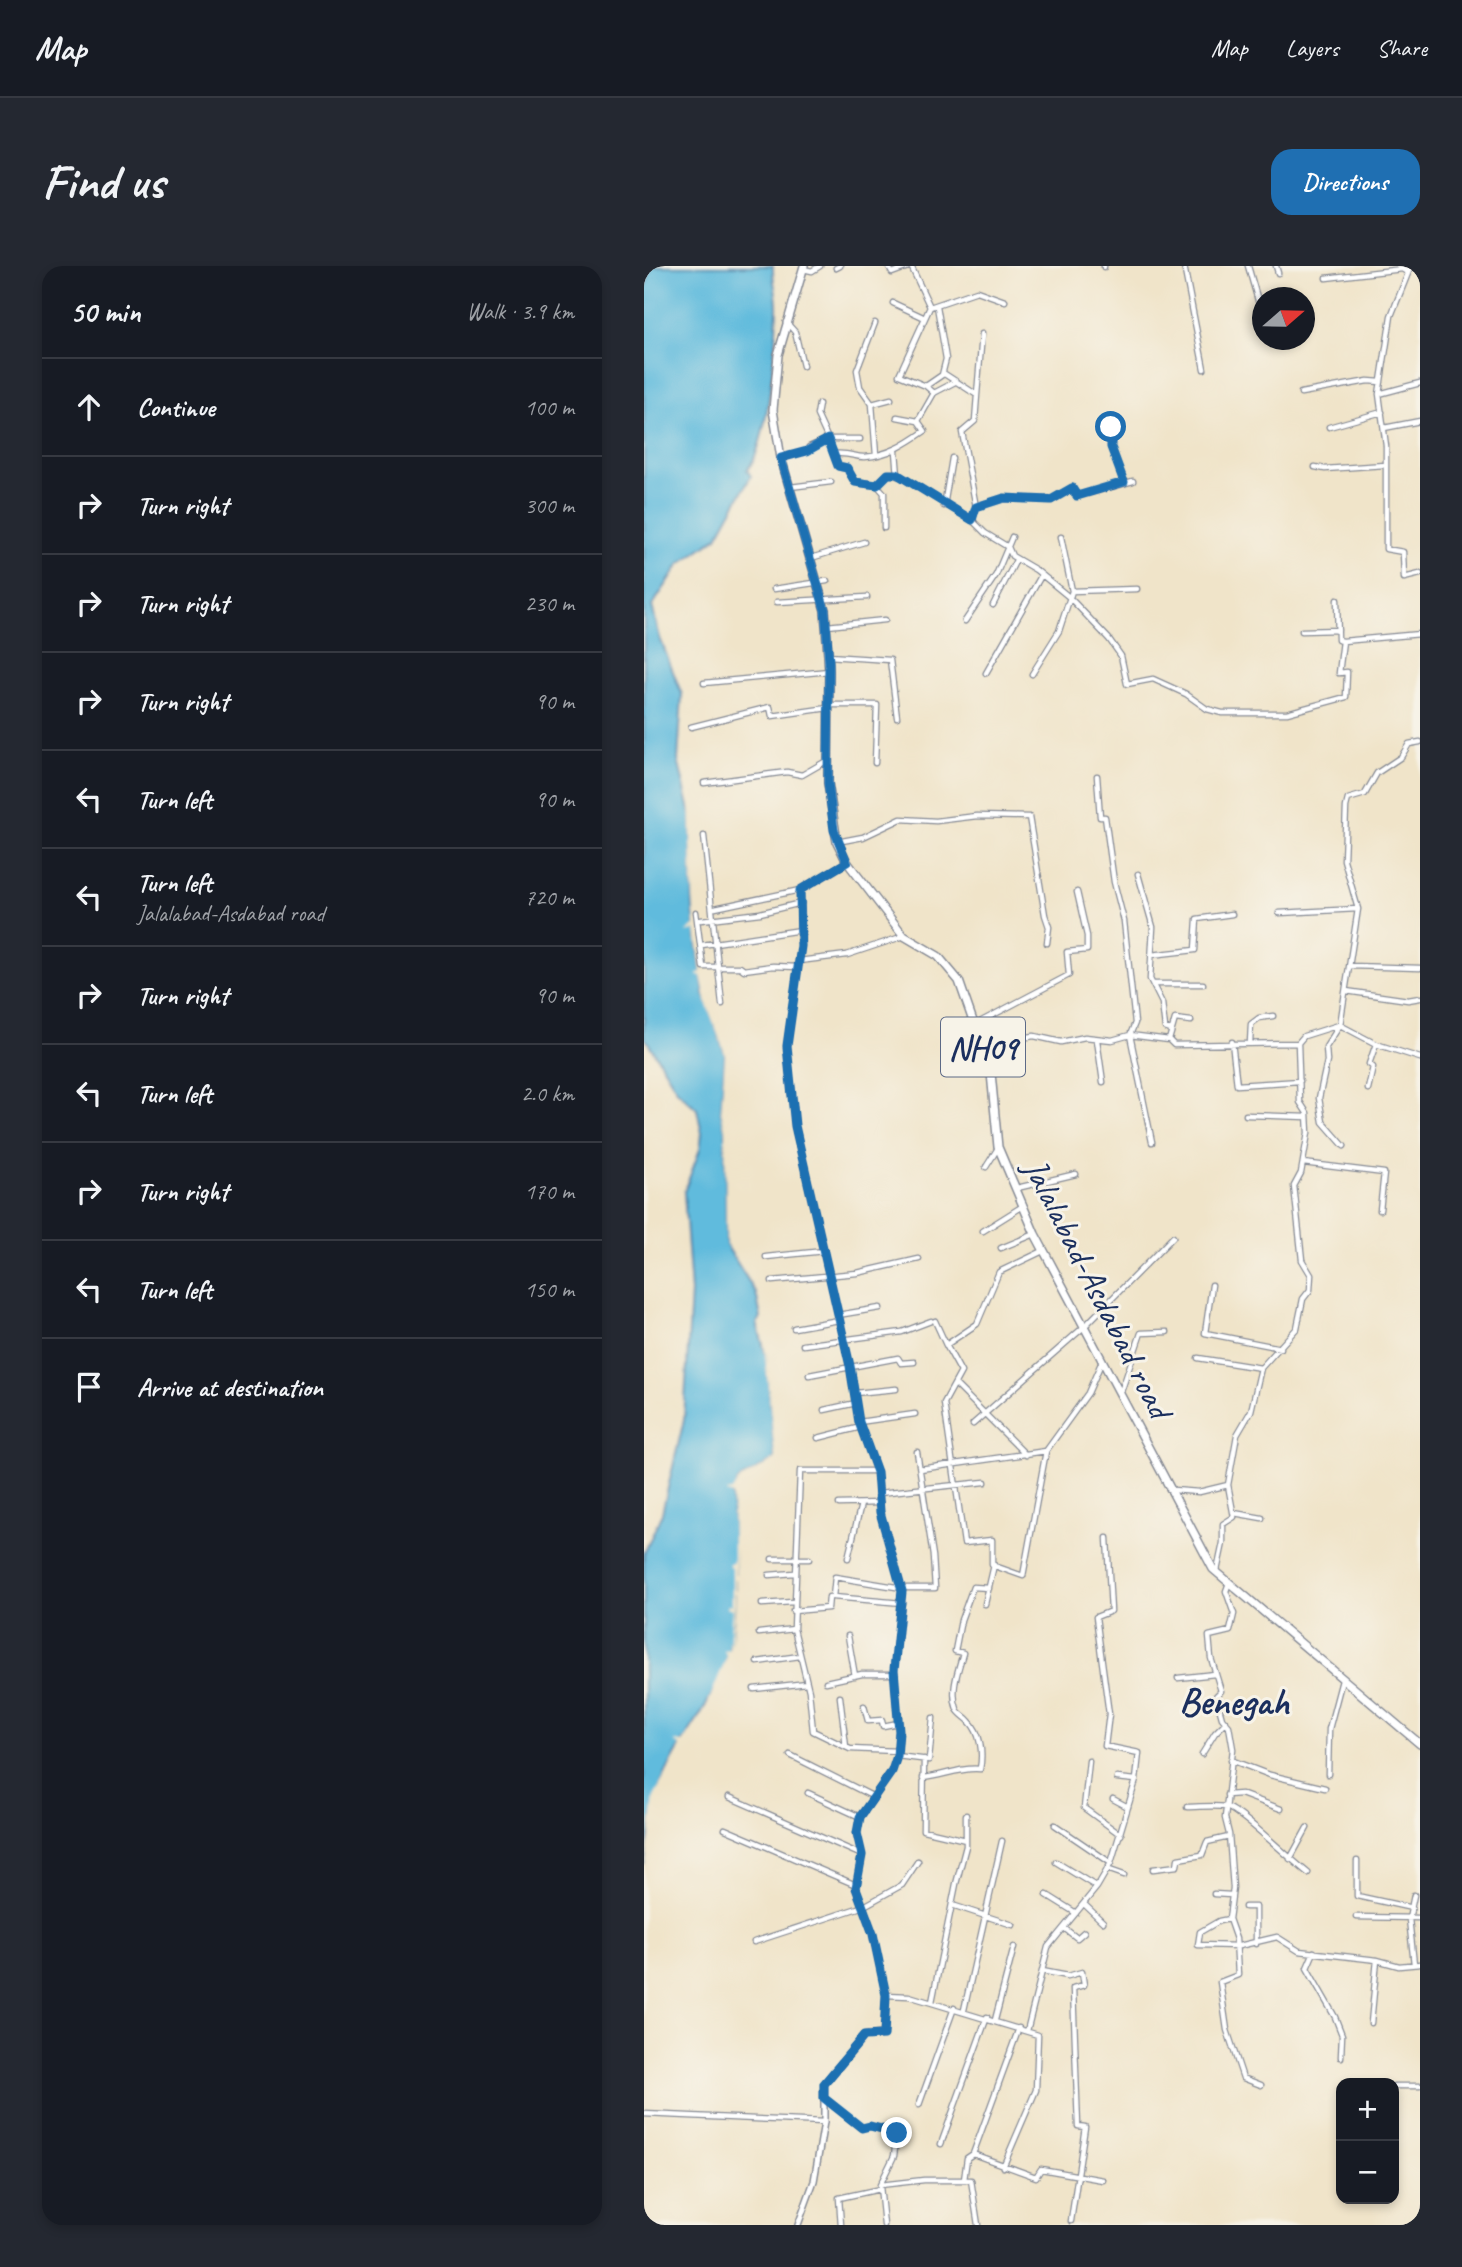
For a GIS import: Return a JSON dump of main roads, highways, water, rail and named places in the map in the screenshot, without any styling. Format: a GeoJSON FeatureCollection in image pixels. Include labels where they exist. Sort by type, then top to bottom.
{"type":"FeatureCollection","features":[{"type":"Feature","properties":{"kind":"main road","name":"Jalalabad-Asdabad road"},"geometry":{"type":"LineString","coordinates":[[804,268],[778,355],[773,410],[781,458],[811,558],[827,626],[830,794],[837,842],[847,862],[904,936],[946,964],[959,981],[976,1024],[995,1090],[998,1147],[1035,1234],[1217,1572],[1420,1744]]}},
{"type":"Feature","properties":{"kind":"water"},"geometry":{"type":"Polygon","coordinates":[[[652,266],[773,266],[777,299],[770,394],[760,440],[747,470],[751,476],[717,537],[680,564],[652,606],[660,638],[682,695],[678,760],[691,815],[693,909],[704,993],[725,1054],[721,1112],[725,1130],[726,1245],[756,1293],[761,1318],[757,1323],[766,1356],[775,1459],[738,1481],[732,1495],[735,1595],[728,1654],[706,1706],[676,1753],[660,1787],[652,1815],[644,1865],[644,1554],[662,1513],[684,1420],[691,1292],[684,1192],[700,1149],[702,1133],[697,1109],[678,1091],[644,1036],[644,293],[652,266]]]}},
{"type":"Feature","properties":{"kind":"district","name":"Benegah"},"geometry":{"type":"Point","coordinates":[1234,1701]}}]}
